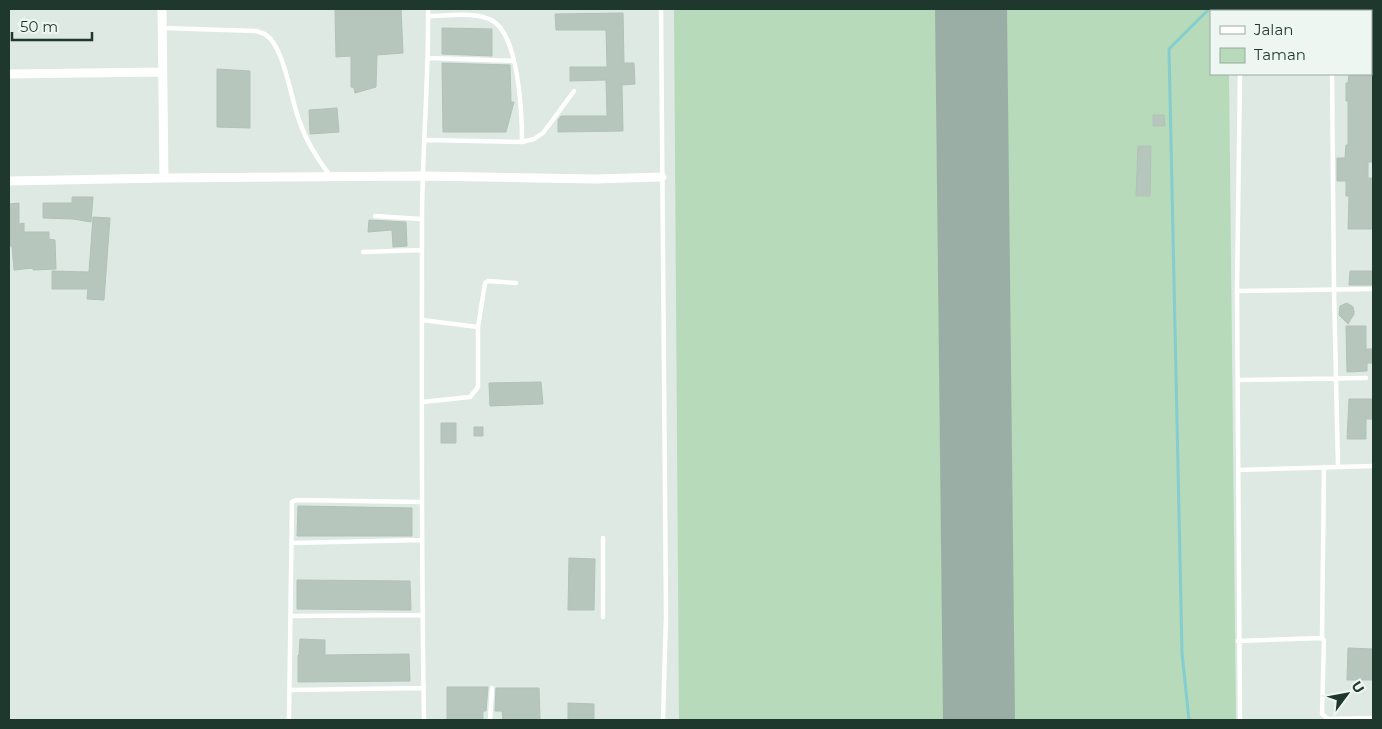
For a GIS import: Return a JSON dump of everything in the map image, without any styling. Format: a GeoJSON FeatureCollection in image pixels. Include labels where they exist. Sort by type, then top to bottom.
{"type":"FeatureCollection","features":[{"type":"Feature","properties":{"kind":"street"},"geometry":{"type":"LineString","coordinates":[[162,9],[164,178]]}},
{"type":"Feature","properties":{"kind":"street"},"geometry":{"type":"LineString","coordinates":[[9,74],[162,72]]}},
{"type":"Feature","properties":{"kind":"street"},"geometry":{"type":"LineString","coordinates":[[9,182],[164,178],[424,176],[595,179],[662,177]]}},
{"type":"Feature","properties":{"kind":"lane"},"geometry":{"type":"LineString","coordinates":[[424,720],[421,502],[422,219],[426,140],[428,9]]}},
{"type":"Feature","properties":{"kind":"lane"},"geometry":{"type":"LineString","coordinates":[[661,9],[666,615],[663,720]]}},
{"type":"Feature","properties":{"kind":"lane"},"geometry":{"type":"LineString","coordinates":[[428,16],[479,15],[493,21],[500,27],[514,61],[522,109],[522,142]]}},
{"type":"Feature","properties":{"kind":"lane"},"geometry":{"type":"LineString","coordinates":[[162,28],[256,31],[267,35],[274,43],[282,61],[299,121],[318,160],[332,178]]}},
{"type":"Feature","properties":{"kind":"lane"},"geometry":{"type":"LineString","coordinates":[[428,58],[514,61]]}},
{"type":"Feature","properties":{"kind":"lane"},"geometry":{"type":"LineString","coordinates":[[1240,75],[1237,291],[1240,720]]}},
{"type":"Feature","properties":{"kind":"lane"},"geometry":{"type":"LineString","coordinates":[[1332,75],[1338,467]]}},
{"type":"Feature","properties":{"kind":"lane"},"geometry":{"type":"LineString","coordinates":[[426,140],[522,142],[534,139],[543,133],[574,90]]}},
{"type":"Feature","properties":{"kind":"lane"},"geometry":{"type":"LineString","coordinates":[[375,216],[422,219]]}},
{"type":"Feature","properties":{"kind":"lane"},"geometry":{"type":"LineString","coordinates":[[364,252],[422,250]]}},
{"type":"Feature","properties":{"kind":"lane"},"geometry":{"type":"LineString","coordinates":[[422,402],[470,397],[478,387],[478,327],[485,283],[488,281],[516,283]]}},
{"type":"Feature","properties":{"kind":"lane"},"geometry":{"type":"LineString","coordinates":[[1237,291],[1373,289]]}},
{"type":"Feature","properties":{"kind":"lane"},"geometry":{"type":"LineString","coordinates":[[422,320],[478,327]]}},
{"type":"Feature","properties":{"kind":"lane"},"geometry":{"type":"LineString","coordinates":[[1239,380],[1366,378]]}},
{"type":"Feature","properties":{"kind":"lane"},"geometry":{"type":"LineString","coordinates":[[1238,470],[1373,466]]}},
{"type":"Feature","properties":{"kind":"lane"},"geometry":{"type":"LineString","coordinates":[[1324,467],[1322,714],[1328,719],[1373,718]]}},
{"type":"Feature","properties":{"kind":"lane"},"geometry":{"type":"LineString","coordinates":[[289,720],[292,502],[421,502]]}},
{"type":"Feature","properties":{"kind":"lane"},"geometry":{"type":"LineString","coordinates":[[603,538],[603,617]]}},
{"type":"Feature","properties":{"kind":"lane"},"geometry":{"type":"LineString","coordinates":[[291,543],[422,540]]}},
{"type":"Feature","properties":{"kind":"lane"},"geometry":{"type":"LineString","coordinates":[[291,616],[422,615]]}},
{"type":"Feature","properties":{"kind":"lane"},"geometry":{"type":"LineString","coordinates":[[1238,641],[1322,638]]}},
{"type":"Feature","properties":{"kind":"lane"},"geometry":{"type":"LineString","coordinates":[[290,690],[424,688]]}},
{"type":"Feature","properties":{"kind":"lane"},"geometry":{"type":"LineString","coordinates":[[490,720],[492,688]]}},
{"type":"Feature","properties":{"kind":"green space"},"geometry":{"type":"Polygon","coordinates":[[[674,9],[1229,9],[1210,10],[1210,75],[1229,75],[1236,720],[679,720],[674,9]]]}},
{"type":"Feature","properties":{"kind":"building"},"geometry":{"type":"Polygon","coordinates":[[[335,9],[401,9],[403,53],[377,55],[376,87],[355,93],[354,88],[351,87],[351,56],[336,57],[335,9]]]}},
{"type":"Feature","properties":{"kind":"building"},"geometry":{"type":"Polygon","coordinates":[[[623,13],[624,63],[634,63],[635,84],[622,85],[623,131],[558,132],[558,120],[561,116],[607,116],[606,80],[570,81],[570,67],[607,67],[606,30],[556,30],[555,14],[623,13]]]}},
{"type":"Feature","properties":{"kind":"building"},"geometry":{"type":"Polygon","coordinates":[[[442,28],[492,29],[492,56],[442,54],[442,28]]]}},
{"type":"Feature","properties":{"kind":"building"},"geometry":{"type":"Polygon","coordinates":[[[442,63],[510,65],[511,102],[514,102],[506,132],[443,132],[442,63]]]}},
{"type":"Feature","properties":{"kind":"building"},"geometry":{"type":"Polygon","coordinates":[[[217,69],[250,71],[250,128],[217,127],[217,69]]]}},
{"type":"Feature","properties":{"kind":"building"},"geometry":{"type":"Polygon","coordinates":[[[1373,74],[1373,162],[1368,162],[1368,178],[1373,178],[1373,229],[1348,229],[1349,196],[1346,196],[1346,181],[1337,181],[1337,158],[1345,158],[1346,145],[1348,145],[1346,83],[1348,83],[1349,75],[1373,74]]]}},
{"type":"Feature","properties":{"kind":"building"},"geometry":{"type":"Polygon","coordinates":[[[337,108],[339,132],[310,134],[309,110],[337,108]]]}},
{"type":"Feature","properties":{"kind":"building"},"geometry":{"type":"Polygon","coordinates":[[[1153,115],[1164,115],[1165,126],[1153,126],[1153,115]]]}},
{"type":"Feature","properties":{"kind":"building"},"geometry":{"type":"Polygon","coordinates":[[[1138,146],[1151,146],[1150,196],[1136,196],[1138,146]]]}},
{"type":"Feature","properties":{"kind":"building"},"geometry":{"type":"Polygon","coordinates":[[[72,197],[93,197],[91,222],[43,218],[43,203],[72,203],[72,197]]]}},
{"type":"Feature","properties":{"kind":"building"},"geometry":{"type":"Polygon","coordinates":[[[19,203],[19,224],[24,223],[24,232],[49,232],[49,239],[55,240],[56,269],[33,270],[33,268],[14,270],[12,246],[9,246],[9,204],[19,203]]]}},
{"type":"Feature","properties":{"kind":"building"},"geometry":{"type":"Polygon","coordinates":[[[93,217],[110,218],[104,300],[87,299],[88,289],[52,289],[52,271],[89,272],[93,217]]]}},
{"type":"Feature","properties":{"kind":"building"},"geometry":{"type":"Polygon","coordinates":[[[369,220],[406,222],[407,246],[393,247],[392,230],[368,232],[369,220]]]}},
{"type":"Feature","properties":{"kind":"building"},"geometry":{"type":"Polygon","coordinates":[[[1350,271],[1373,271],[1373,285],[1349,285],[1350,271]]]}},
{"type":"Feature","properties":{"kind":"building"},"geometry":{"type":"Polygon","coordinates":[[[1347,303],[1353,307],[1354,311],[1348,324],[1339,315],[1340,306],[1347,303]]]}},
{"type":"Feature","properties":{"kind":"building"},"geometry":{"type":"Polygon","coordinates":[[[1346,326],[1366,326],[1366,349],[1373,349],[1373,363],[1367,363],[1367,371],[1347,372],[1346,326]]]}},
{"type":"Feature","properties":{"kind":"building"},"geometry":{"type":"Polygon","coordinates":[[[541,382],[543,404],[490,406],[489,383],[541,382]]]}},
{"type":"Feature","properties":{"kind":"building"},"geometry":{"type":"Polygon","coordinates":[[[1349,399],[1373,399],[1373,419],[1366,419],[1366,439],[1347,439],[1349,399]]]}},
{"type":"Feature","properties":{"kind":"building"},"geometry":{"type":"Polygon","coordinates":[[[441,423],[456,423],[456,443],[441,443],[441,423]]]}},
{"type":"Feature","properties":{"kind":"building"},"geometry":{"type":"Polygon","coordinates":[[[474,427],[483,427],[483,436],[474,436],[474,427]]]}},
{"type":"Feature","properties":{"kind":"building"},"geometry":{"type":"Polygon","coordinates":[[[298,506],[412,508],[412,536],[297,536],[298,506]]]}},
{"type":"Feature","properties":{"kind":"building"},"geometry":{"type":"Polygon","coordinates":[[[569,558],[595,559],[594,610],[568,610],[569,558]]]}},
{"type":"Feature","properties":{"kind":"building"},"geometry":{"type":"Polygon","coordinates":[[[297,580],[410,581],[411,610],[297,609],[297,580]]]}},
{"type":"Feature","properties":{"kind":"building"},"geometry":{"type":"Polygon","coordinates":[[[300,639],[325,640],[325,655],[409,654],[410,681],[298,682],[300,639]]]}},
{"type":"Feature","properties":{"kind":"building"},"geometry":{"type":"Polygon","coordinates":[[[1348,648],[1373,649],[1373,680],[1347,680],[1348,648]]]}},
{"type":"Feature","properties":{"kind":"building"},"geometry":{"type":"Polygon","coordinates":[[[447,687],[488,687],[486,711],[483,711],[483,720],[447,720],[447,687]]]}},
{"type":"Feature","properties":{"kind":"building"},"geometry":{"type":"Polygon","coordinates":[[[496,688],[539,688],[540,720],[503,720],[502,711],[495,711],[496,688]]]}},
{"type":"Feature","properties":{"kind":"building"},"geometry":{"type":"Polygon","coordinates":[[[568,703],[594,704],[594,720],[568,720],[568,703]]]}},
{"type":"Feature","properties":{"kind":"waterway"},"geometry":{"type":"LineString","coordinates":[[1189,720],[1182,653],[1169,49],[1209,9]]}},
{"type":"Feature","properties":{"kind":"runway"},"geometry":{"type":"LineString","coordinates":[[971,9],[979,720]]}}]}
